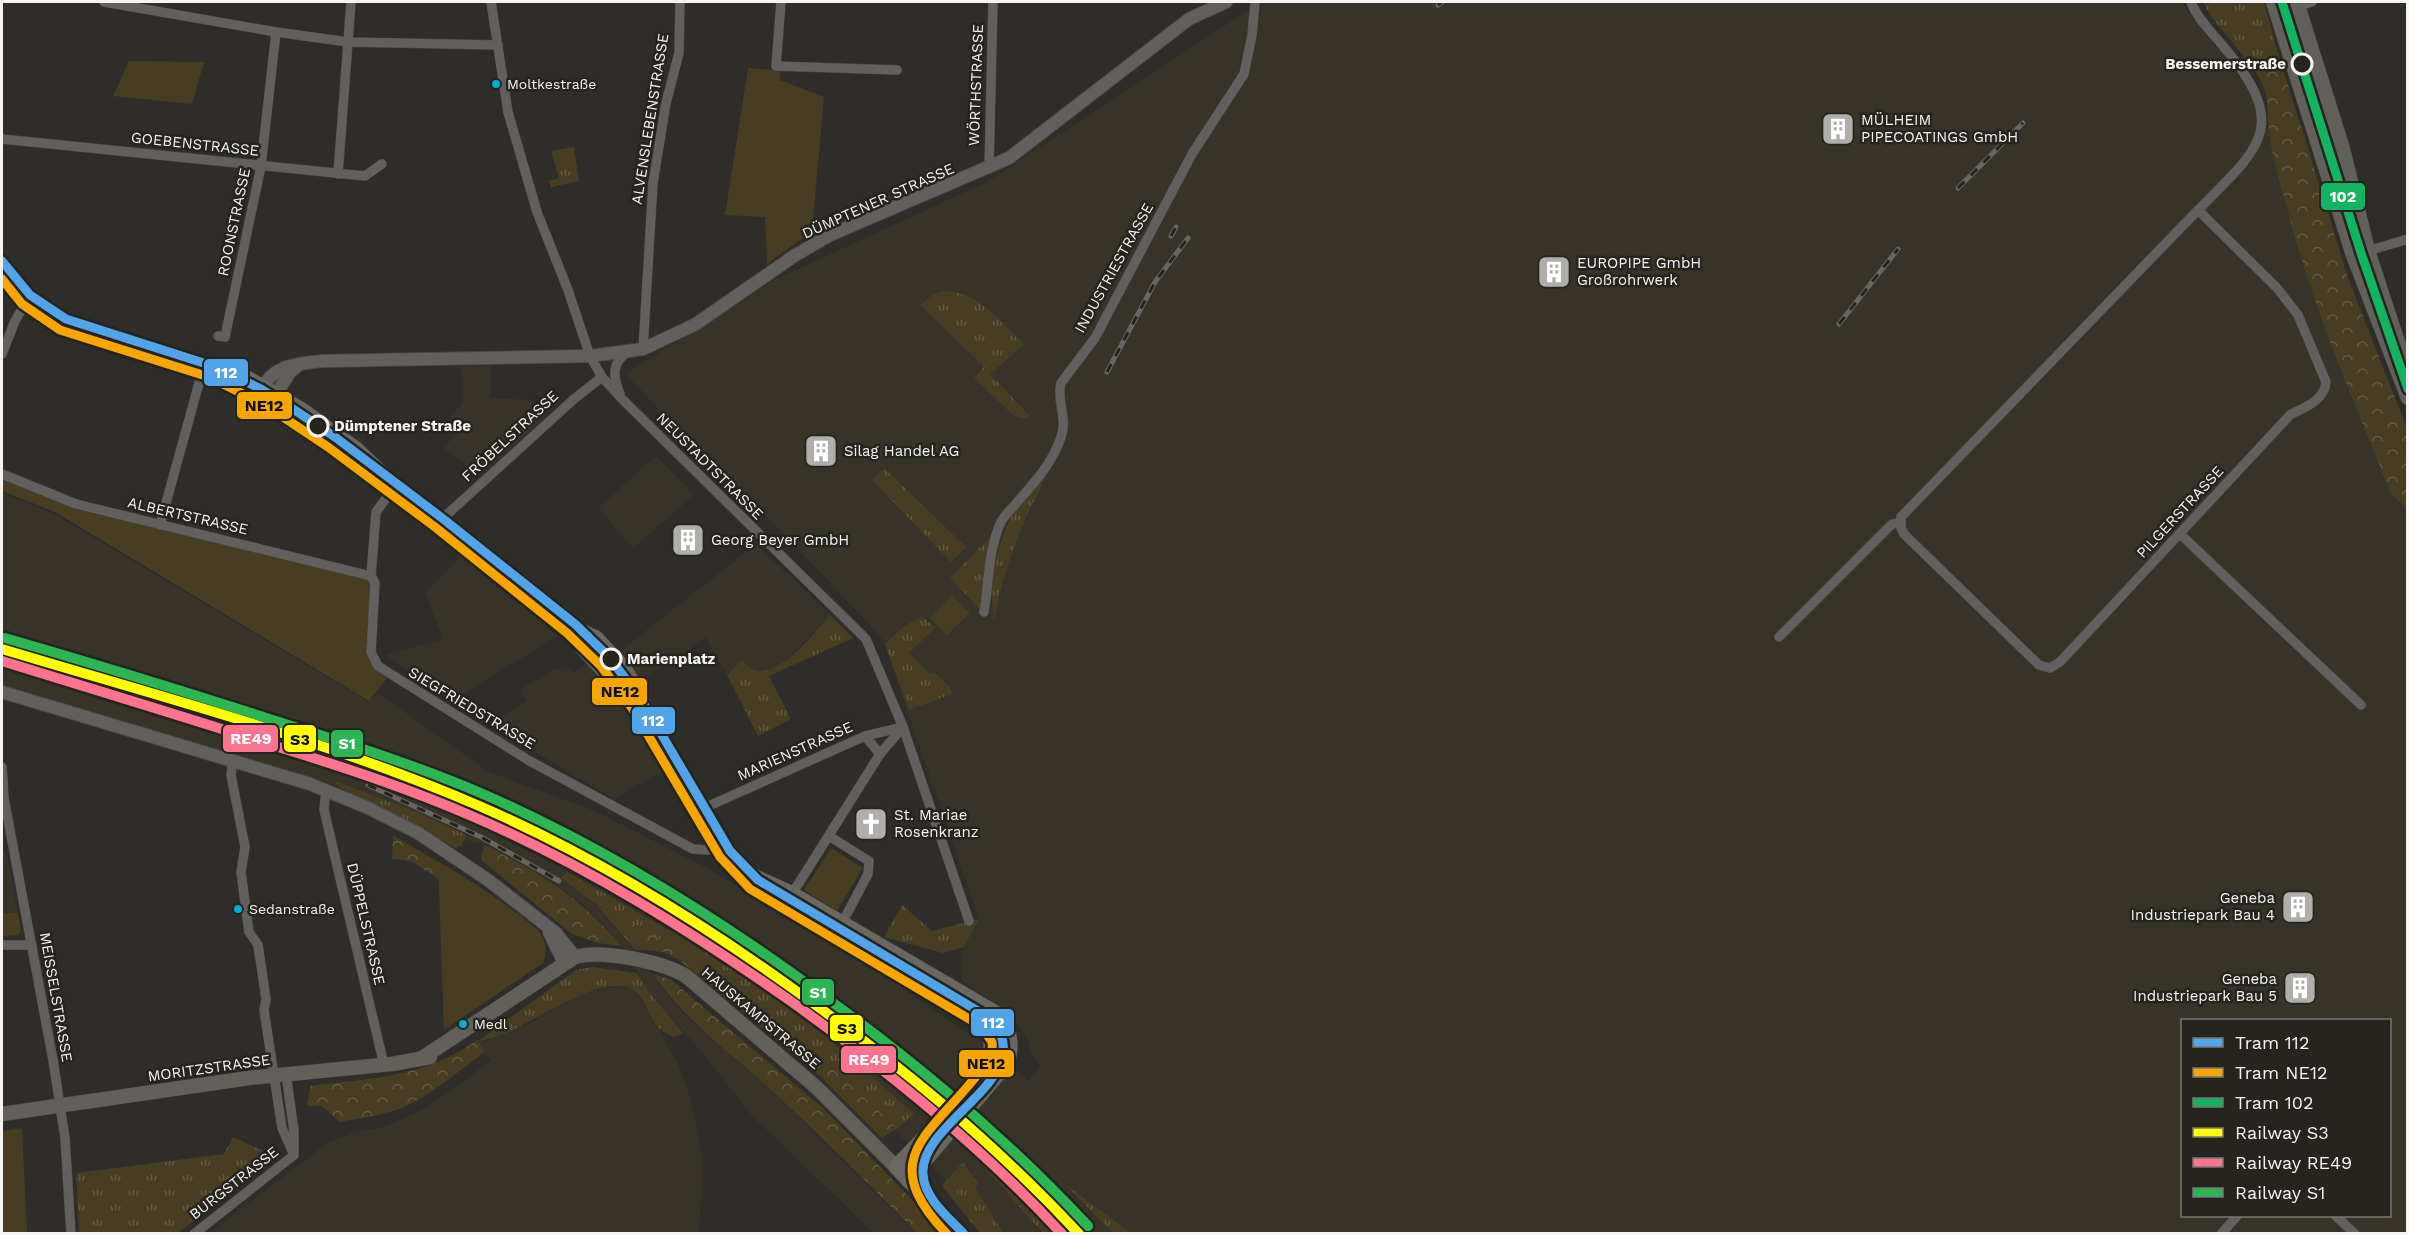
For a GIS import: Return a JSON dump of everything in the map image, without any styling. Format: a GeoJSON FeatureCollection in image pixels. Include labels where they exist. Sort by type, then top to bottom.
{"type":"FeatureCollection","features":[{"type":"Feature","properties":{"kind":"main road"},"geometry":{"type":"LineString","coordinates":[[2273,2],[2353,255],[2408,398]]}},
{"type":"Feature","properties":{"kind":"main road"},"geometry":{"type":"LineString","coordinates":[[2303,3],[2368,251],[2408,373]]}},
{"type":"Feature","properties":{"kind":"main road"},"geometry":{"type":"LineString","coordinates":[[2,264],[29,297],[66,321],[204,365],[232,370],[266,396],[340,436],[395,486],[441,520],[572,627],[596,638],[612,653],[633,683],[650,718],[702,809],[716,848],[748,875],[763,879],[792,894],[841,925],[999,1015],[1010,1037],[1008,1060],[902,1174],[961,1233]]}},
{"type":"Feature","properties":{"kind":"main road"},"geometry":{"type":"LineString","coordinates":[[748,875],[751,882],[762,892],[983,1025],[990,1036],[991,1048],[983,1068],[937,1136]]}},
{"type":"Feature","properties":{"kind":"main road","name":"HAUSKAMPSTRASSE"},"geometry":{"type":"LineString","coordinates":[[569,960],[601,956],[668,966],[686,976],[816,1087],[902,1174]]}},
{"type":"Feature","properties":{"kind":"main road","name":"MORITZSTRASSE"},"geometry":{"type":"LineString","coordinates":[[2,1114],[280,1075],[384,1065],[436,1056],[459,1044],[507,1009],[517,996],[569,960]]}},
{"type":"Feature","properties":{"kind":"street"},"geometry":{"type":"LineString","coordinates":[[104,2],[348,42],[498,45]]}},
{"type":"Feature","properties":{"kind":"street"},"geometry":{"type":"LineString","coordinates":[[338,174],[351,2]]}},
{"type":"Feature","properties":{"kind":"street","name":"NEUSTADTSTRASSE"},"geometry":{"type":"LineString","coordinates":[[491,2],[508,112],[537,212],[568,290],[590,356],[602,377],[622,399],[866,639],[903,727],[969,921]]}},
{"type":"Feature","properties":{"kind":"street","name":"ALVENSLEBENSTRASSE"},"geometry":{"type":"LineString","coordinates":[[643,349],[654,183],[666,103],[679,53],[680,2]]}},
{"type":"Feature","properties":{"kind":"street"},"geometry":{"type":"LineString","coordinates":[[781,2],[776,66],[897,70]]}},
{"type":"Feature","properties":{"kind":"street","name":"WÖRTHSTRASSE"},"geometry":{"type":"LineString","coordinates":[[989,169],[993,2]]}},
{"type":"Feature","properties":{"kind":"street","name":"DÜMPTENER STRASSE"},"geometry":{"type":"LineString","coordinates":[[266,396],[275,371],[285,365],[301,363],[590,356],[643,349],[696,324],[794,256],[830,235],[989,169],[1009,158],[1189,18],[1226,2]]}},
{"type":"Feature","properties":{"kind":"street","name":"INDUSTRIESTRASSE"},"geometry":{"type":"LineString","coordinates":[[984,612],[996,537],[1001,521],[1038,479],[1062,434],[1065,422],[1060,392],[1061,383],[1095,338],[1192,154],[1244,74],[1255,2]]}},
{"type":"Feature","properties":{"kind":"street"},"geometry":{"type":"LineString","coordinates":[[1779,637],[1892,524],[1900,522],[1905,511],[2243,164],[2260,133],[2262,117],[2260,102],[2250,80],[2191,2]]}},
{"type":"Feature","properties":{"kind":"street","name":"ROONSTRASSE"},"geometry":{"type":"LineString","coordinates":[[218,336],[225,337],[261,166],[276,32]]}},
{"type":"Feature","properties":{"kind":"street","name":"GOEBENSTRASSE"},"geometry":{"type":"LineString","coordinates":[[2,139],[365,176],[382,164]]}},
{"type":"Feature","properties":{"kind":"street","name":"PILGERSTRASSE"},"geometry":{"type":"LineString","coordinates":[[1900,522],[1904,534],[2039,664],[2050,668],[2060,662],[2290,415],[2318,399],[2325,391],[2326,382],[2298,315],[2277,288],[2198,210]]}},
{"type":"Feature","properties":{"kind":"street"},"geometry":{"type":"LineString","coordinates":[[2353,255],[2408,239]]}},
{"type":"Feature","properties":{"kind":"street"},"geometry":{"type":"LineString","coordinates":[[2,354],[15,321],[29,297]]}},
{"type":"Feature","properties":{"kind":"street"},"geometry":{"type":"LineString","coordinates":[[622,399],[615,381],[615,369],[621,357],[628,352]]}},
{"type":"Feature","properties":{"kind":"street"},"geometry":{"type":"LineString","coordinates":[[160,525],[204,365]]}},
{"type":"Feature","properties":{"kind":"street","name":"FRÖBELSTRASSE"},"geometry":{"type":"LineString","coordinates":[[441,520],[574,399],[602,377]]}},
{"type":"Feature","properties":{"kind":"street","name":"ALBERTSTRASSE"},"geometry":{"type":"LineString","coordinates":[[2,474],[76,504],[371,576]]}},
{"type":"Feature","properties":{"kind":"street","name":"SIEGFRIEDSTRASSE"},"geometry":{"type":"LineString","coordinates":[[395,486],[376,512],[371,576],[375,583],[371,652],[384,673],[528,760],[693,849],[716,848]]}},
{"type":"Feature","properties":{"kind":"street"},"geometry":{"type":"LineString","coordinates":[[2180,534],[2361,705]]}},
{"type":"Feature","properties":{"kind":"street"},"geometry":{"type":"LineString","coordinates":[[2,692],[326,789],[418,833],[488,880],[556,933],[569,960]]}},
{"type":"Feature","properties":{"kind":"street"},"geometry":{"type":"LineString","coordinates":[[792,894],[880,753],[903,727]]}},
{"type":"Feature","properties":{"kind":"street","name":"MARIENSTRASSE"},"geometry":{"type":"LineString","coordinates":[[702,809],[865,736],[903,727]]}},
{"type":"Feature","properties":{"kind":"street"},"geometry":{"type":"LineString","coordinates":[[865,736],[880,753]]}},
{"type":"Feature","properties":{"kind":"street"},"geometry":{"type":"LineString","coordinates":[[233,761],[231,775],[244,847],[241,872],[249,932],[258,945],[280,1075]]}},
{"type":"Feature","properties":{"kind":"street","name":"MEISSELSTRASSE"},"geometry":{"type":"LineString","coordinates":[[2,767],[3,798],[32,945],[65,1138],[71,1233]]}},
{"type":"Feature","properties":{"kind":"street","name":"DÜPPELSTRASSE"},"geometry":{"type":"LineString","coordinates":[[326,789],[324,810],[384,1065]]}},
{"type":"Feature","properties":{"kind":"street"},"geometry":{"type":"LineString","coordinates":[[829,836],[869,861],[868,874],[841,925]]}},
{"type":"Feature","properties":{"kind":"street"},"geometry":{"type":"LineString","coordinates":[[2,945],[32,945]]}},
{"type":"Feature","properties":{"kind":"street","name":"BURGSTRASSE"},"geometry":{"type":"LineString","coordinates":[[194,1233],[294,1155],[282,1128],[280,1075]]}},
{"type":"Feature","properties":{"kind":"street"},"geometry":{"type":"LineString","coordinates":[[2221,1233],[2235,1217]]}},
{"type":"Feature","properties":{"kind":"street"},"geometry":{"type":"LineString","coordinates":[[2338,1217],[2355,1233]]}},
{"type":"Feature","properties":{"kind":"shaded area"},"geometry":{"type":"Polygon","coordinates":[[[1261,2],[2181,2],[2244,84],[2269,133],[2301,123],[2349,281],[2407,428],[2407,1233],[983,1233],[956,1191],[823,1060],[759,1007],[586,896],[635,949],[674,1004],[772,1091],[916,1233],[874,1233],[752,1116],[700,1050],[650,993],[621,946],[603,924],[582,904],[555,884],[484,845],[465,840],[337,786],[2,687],[2,493],[54,514],[369,702],[378,693],[489,772],[595,811],[703,866],[842,946],[1016,1067],[1016,1070],[1028,1081],[1040,1066],[1032,1055],[1026,1036],[1004,1009],[961,980],[964,947],[979,919],[883,640],[822,574],[625,374],[774,280],[987,182],[1261,2]]]}},
{"type":"Feature","properties":{"kind":"shaded area"},"geometry":{"type":"Polygon","coordinates":[[[491,365],[491,398],[531,400],[546,416],[480,476],[444,448],[456,433],[446,424],[463,402],[461,367],[491,365]]]}},
{"type":"Feature","properties":{"kind":"shaded area"},"geometry":{"type":"Polygon","coordinates":[[[656,456],[694,495],[633,548],[598,508],[656,456]]]}},
{"type":"Feature","properties":{"kind":"shaded area"},"geometry":{"type":"Polygon","coordinates":[[[756,544],[830,615],[782,665],[768,670],[752,669],[742,660],[727,675],[705,637],[684,654],[639,680],[619,652],[756,544]]]}},
{"type":"Feature","properties":{"kind":"shaded area"},"geometry":{"type":"Polygon","coordinates":[[[463,555],[558,636],[453,700],[446,698],[386,655],[443,639],[425,592],[463,555]]]}},
{"type":"Feature","properties":{"kind":"shaded area"},"geometry":{"type":"Polygon","coordinates":[[[588,661],[631,714],[665,770],[614,799],[515,740],[497,719],[527,701],[519,690],[553,670],[569,666],[574,673],[588,661]]]}},
{"type":"Feature","properties":{"kind":"shaded area"},"geometry":{"type":"Polygon","coordinates":[[[6,851],[21,931],[18,935],[2,936],[2,852],[6,851]]]}},
{"type":"Feature","properties":{"kind":"shaded area"},"geometry":{"type":"Polygon","coordinates":[[[622,986],[634,990],[659,1029],[678,1064],[691,1099],[703,1163],[699,1233],[208,1234],[329,1142],[356,1132],[384,1127],[426,1108],[491,1061],[478,1041],[487,1040],[532,1022],[566,1001],[589,992],[622,986]]]}},
{"type":"Feature","properties":{"kind":"green space"},"geometry":{"type":"Polygon","coordinates":[[[2203,2],[2264,2],[2276,47],[2256,72],[2210,15],[2203,2]]]}},
{"type":"Feature","properties":{"kind":"green space"},"geometry":{"type":"Polygon","coordinates":[[[2276,47],[2349,281],[2407,428],[2407,513],[2404,505],[2391,495],[2325,328],[2292,226],[2271,144],[2266,96],[2256,72],[2276,47]]]}},
{"type":"Feature","properties":{"kind":"green space"},"geometry":{"type":"Polygon","coordinates":[[[129,61],[204,62],[192,104],[113,96],[129,61]]]}},
{"type":"Feature","properties":{"kind":"green space"},"geometry":{"type":"Polygon","coordinates":[[[748,68],[780,71],[780,80],[824,97],[812,231],[767,264],[765,217],[725,215],[748,68]]]}},
{"type":"Feature","properties":{"kind":"green space"},"geometry":{"type":"Polygon","coordinates":[[[574,147],[579,181],[551,187],[549,181],[559,178],[551,151],[574,147]]]}},
{"type":"Feature","properties":{"kind":"green space"},"geometry":{"type":"Polygon","coordinates":[[[943,291],[956,292],[978,302],[997,317],[1024,345],[990,374],[1029,415],[1026,419],[1014,416],[974,378],[984,367],[920,305],[933,294],[943,291]]]}},
{"type":"Feature","properties":{"kind":"green space"},"geometry":{"type":"Polygon","coordinates":[[[884,468],[966,547],[951,562],[872,480],[884,468]]]}},
{"type":"Feature","properties":{"kind":"green space"},"geometry":{"type":"Polygon","coordinates":[[[1047,475],[1014,546],[994,621],[993,582],[1001,542],[1014,512],[1047,475]]]}},
{"type":"Feature","properties":{"kind":"green space"},"geometry":{"type":"Polygon","coordinates":[[[2,479],[79,510],[370,577],[371,652],[377,667],[387,678],[369,701],[55,512],[2,491],[2,479]]]}},
{"type":"Feature","properties":{"kind":"green space"},"geometry":{"type":"Polygon","coordinates":[[[995,532],[992,539],[979,608],[950,578],[995,532]]]}},
{"type":"Feature","properties":{"kind":"green space"},"geometry":{"type":"Polygon","coordinates":[[[952,596],[970,613],[947,635],[930,618],[952,596]]]}},
{"type":"Feature","properties":{"kind":"green space"},"geometry":{"type":"Polygon","coordinates":[[[830,615],[853,638],[769,676],[791,719],[758,736],[727,675],[742,660],[753,669],[763,671],[774,668],[796,652],[830,615]]]}},
{"type":"Feature","properties":{"kind":"green space"},"geometry":{"type":"Polygon","coordinates":[[[922,616],[935,628],[909,653],[931,675],[934,672],[950,687],[952,694],[909,710],[885,644],[903,627],[922,616]]]}},
{"type":"Feature","properties":{"kind":"green space"},"geometry":{"type":"Polygon","coordinates":[[[335,781],[416,812],[466,835],[462,845],[456,848],[337,786],[335,781]]]}},
{"type":"Feature","properties":{"kind":"green space"},"geometry":{"type":"Polygon","coordinates":[[[393,835],[483,889],[444,1030],[440,880],[411,861],[392,859],[393,835]]]}},
{"type":"Feature","properties":{"kind":"green space"},"geometry":{"type":"Polygon","coordinates":[[[484,845],[523,865],[575,900],[621,946],[598,943],[572,934],[481,860],[484,845]]]}},
{"type":"Feature","properties":{"kind":"green space"},"geometry":{"type":"Polygon","coordinates":[[[831,848],[863,868],[837,911],[804,890],[831,848]]]}},
{"type":"Feature","properties":{"kind":"green space"},"geometry":{"type":"Polygon","coordinates":[[[438,861],[494,897],[535,928],[542,936],[546,950],[543,963],[444,1030],[438,861]]]}},
{"type":"Feature","properties":{"kind":"green space"},"geometry":{"type":"Polygon","coordinates":[[[567,872],[746,977],[808,1022],[914,1114],[897,1128],[806,1045],[758,1006],[694,960],[588,899],[561,878],[567,872]]]}},
{"type":"Feature","properties":{"kind":"green space"},"geometry":{"type":"Polygon","coordinates":[[[595,904],[667,943],[759,1006],[897,1128],[882,1138],[819,1075],[679,960],[664,952],[635,949],[595,904]]]}},
{"type":"Feature","properties":{"kind":"green space"},"geometry":{"type":"Polygon","coordinates":[[[902,905],[932,931],[979,919],[964,947],[943,953],[884,937],[902,905]]]}},
{"type":"Feature","properties":{"kind":"green space"},"geometry":{"type":"Polygon","coordinates":[[[2,913],[18,913],[21,931],[18,935],[2,936],[2,913]]]}},
{"type":"Feature","properties":{"kind":"green space"},"geometry":{"type":"Polygon","coordinates":[[[592,967],[637,973],[650,993],[683,1033],[673,1037],[661,1030],[636,992],[616,986],[578,996],[515,1029],[478,1041],[576,970],[592,967]]]}},
{"type":"Feature","properties":{"kind":"green space"},"geometry":{"type":"Polygon","coordinates":[[[653,974],[670,979],[824,1109],[944,1233],[917,1233],[810,1127],[695,1023],[653,974]]]}},
{"type":"Feature","properties":{"kind":"green space"},"geometry":{"type":"Polygon","coordinates":[[[477,1040],[485,1052],[433,1091],[399,1109],[340,1122],[322,1106],[307,1106],[310,1086],[376,1078],[418,1069],[439,1062],[477,1040]]]}},
{"type":"Feature","properties":{"kind":"green space"},"geometry":{"type":"Polygon","coordinates":[[[22,1128],[27,1233],[2,1233],[2,1131],[22,1128]]]}},
{"type":"Feature","properties":{"kind":"green space"},"geometry":{"type":"Polygon","coordinates":[[[233,1137],[276,1157],[178,1233],[79,1233],[76,1173],[224,1154],[233,1137]]]}},
{"type":"Feature","properties":{"kind":"green space"},"geometry":{"type":"Polygon","coordinates":[[[972,1146],[1057,1233],[1043,1233],[969,1151],[972,1146]]]}},
{"type":"Feature","properties":{"kind":"green space"},"geometry":{"type":"Polygon","coordinates":[[[963,1162],[978,1183],[975,1187],[1003,1233],[983,1233],[956,1191],[945,1182],[963,1162]]]}},
{"type":"Feature","properties":{"kind":"green space"},"geometry":{"type":"Polygon","coordinates":[[[945,1182],[956,1191],[983,1233],[980,1233],[942,1186],[945,1182]]]}},
{"type":"Feature","properties":{"kind":"green space"},"geometry":{"type":"Polygon","coordinates":[[[1065,1184],[1131,1233],[1113,1233],[1065,1184]]]}},
{"type":"Feature","properties":{"kind":"tram line","name":"102"},"geometry":{"type":"LineString","coordinates":[[2282,2],[2361,253],[2408,389]]}},
{"type":"Feature","properties":{"kind":"tram line"},"geometry":{"type":"LineString","coordinates":[[2336,155],[2343,193]]}},
{"type":"Feature","properties":{"kind":"tram line","name":"112"},"geometry":{"type":"LineString","coordinates":[[2,261],[30,295],[66,319],[213,366],[261,389],[335,437],[442,518],[575,624],[610,658],[642,701],[730,851],[758,880],[990,1018],[1002,1039],[1002,1060],[991,1079],[939,1135],[927,1154],[923,1174],[924,1183],[932,1199],[964,1234]]}},
{"type":"Feature","properties":{"kind":"tram line","name":"NE12"},"geometry":{"type":"LineString","coordinates":[[2,279],[22,304],[60,330],[209,377],[255,400],[328,447],[435,527],[567,633],[601,666],[632,708],[720,857],[750,889],[981,1026],[992,1042],[989,1059],[928,1132],[917,1149],[912,1167],[915,1186],[926,1208],[947,1234]]}},
{"type":"Feature","properties":{"kind":"railway"},"geometry":{"type":"LineString","coordinates":[[1438,5],[1442,2]]}},
{"type":"Feature","properties":{"kind":"railway"},"geometry":{"type":"LineString","coordinates":[[1958,188],[2023,123]]}},
{"type":"Feature","properties":{"kind":"railway"},"geometry":{"type":"LineString","coordinates":[[1171,236],[1176,227]]}},
{"type":"Feature","properties":{"kind":"railway"},"geometry":{"type":"LineString","coordinates":[[1107,372],[1155,282],[1188,238]]}},
{"type":"Feature","properties":{"kind":"railway"},"geometry":{"type":"LineString","coordinates":[[1839,324],[1898,249]]}},
{"type":"Feature","properties":{"kind":"railway"},"geometry":{"type":"LineString","coordinates":[[368,785],[483,838],[559,881]]}},
{"type":"Feature","properties":{"kind":"rail line","name":"S1"},"geometry":{"type":"LineString","coordinates":[[5,638],[213,701],[409,765],[483,794],[604,854],[718,923],[792,973],[871,1031],[983,1124],[1088,1226]]}},
{"type":"Feature","properties":{"kind":"rail line","name":"S3"},"geometry":{"type":"LineString","coordinates":[[2,649],[242,720],[361,760],[419,781],[518,823],[597,864],[711,933],[863,1040],[975,1132],[1079,1234]]}},
{"type":"Feature","properties":{"kind":"rail line","name":"RE49"},"geometry":{"type":"LineString","coordinates":[[2,661],[399,787],[516,836],[598,878],[716,950],[864,1055],[967,1140],[1062,1234]]}},
{"type":"Feature","properties":{"kind":"place","name":"Bessemerstraße"},"geometry":{"type":"Point","coordinates":[2302,64]}},
{"type":"Feature","properties":{"kind":"place","name":"Moltkestraße"},"geometry":{"type":"Point","coordinates":[496,84]}},
{"type":"Feature","properties":{"kind":"place","name":"MÜLHEIM PIPECOATINGS GmbH"},"geometry":{"type":"Point","coordinates":[1838,129]}},
{"type":"Feature","properties":{"kind":"place","name":"EUROPIPE GmbH Großrohrwerk"},"geometry":{"type":"Point","coordinates":[1554,272]}},
{"type":"Feature","properties":{"kind":"place","name":"Dümptener Straße"},"geometry":{"type":"Point","coordinates":[318,426]}},
{"type":"Feature","properties":{"kind":"place","name":"Silag Handel AG"},"geometry":{"type":"Point","coordinates":[821,451]}},
{"type":"Feature","properties":{"kind":"place","name":"Georg Beyer GmbH"},"geometry":{"type":"Point","coordinates":[688,540]}},
{"type":"Feature","properties":{"kind":"place","name":"Marienplatz"},"geometry":{"type":"Point","coordinates":[611,659]}},
{"type":"Feature","properties":{"kind":"place","name":"St. Mariae Rosenkranz"},"geometry":{"type":"Point","coordinates":[871,824]}},
{"type":"Feature","properties":{"kind":"place","name":"Geneba Industriepark Bau 4"},"geometry":{"type":"Point","coordinates":[2298,907]}},
{"type":"Feature","properties":{"kind":"place","name":"Sedanstraße"},"geometry":{"type":"Point","coordinates":[238,909]}},
{"type":"Feature","properties":{"kind":"place","name":"Geneba Industriepark Bau 5"},"geometry":{"type":"Point","coordinates":[2300,988]}},
{"type":"Feature","properties":{"kind":"place","name":"Medl"},"geometry":{"type":"Point","coordinates":[463,1024]}}]}
